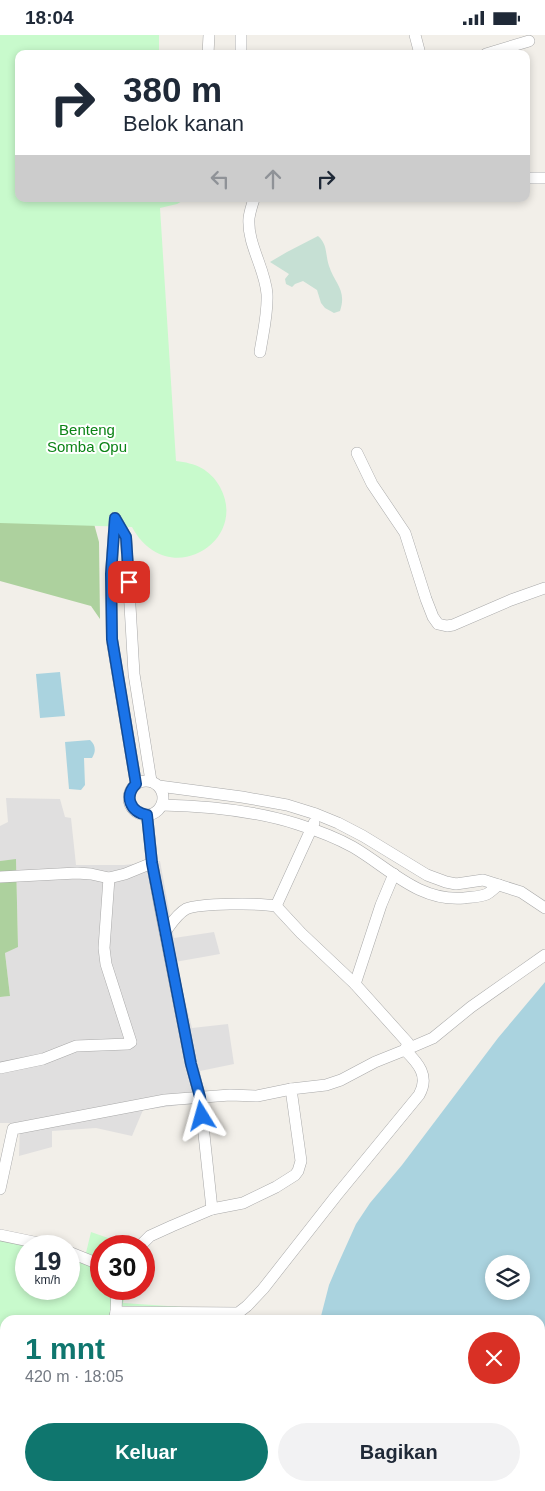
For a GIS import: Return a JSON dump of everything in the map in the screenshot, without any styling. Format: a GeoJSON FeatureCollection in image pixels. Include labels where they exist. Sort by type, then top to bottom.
{"type":"FeatureCollection","features":[{"type":"Feature","properties":{"kind":"street"},"geometry":{"type":"LineString","coordinates":[[208,50],[209,35]]}},
{"type":"Feature","properties":{"kind":"street"},"geometry":{"type":"LineString","coordinates":[[241,50],[242,35]]}},
{"type":"Feature","properties":{"kind":"street"},"geometry":{"type":"LineString","coordinates":[[414,35],[419,50]]}},
{"type":"Feature","properties":{"kind":"street"},"geometry":{"type":"LineString","coordinates":[[499,50],[529,41]]}},
{"type":"Feature","properties":{"kind":"street"},"geometry":{"type":"LineString","coordinates":[[530,178],[545,178]]}},
{"type":"Feature","properties":{"kind":"street"},"geometry":{"type":"LineString","coordinates":[[253,202],[249,217],[249,226],[266,292],[260,352]]}},
{"type":"Feature","properties":{"kind":"street"},"geometry":{"type":"LineString","coordinates":[[358,453],[372,484],[405,533],[426,599],[438,624],[453,625],[511,600],[545,588]]}},
{"type":"Feature","properties":{"kind":"street"},"geometry":{"type":"LineString","coordinates":[[136,784],[112,639],[111,574],[115,518],[126,537],[134,674],[155,783],[162,791],[164,800],[156,812],[147,815],[137,812],[130,803],[130,793],[136,784],[146,780],[155,783],[287,805],[316,815],[363,837],[433,878],[456,885],[484,880],[521,892],[545,908]]}},
{"type":"Feature","properties":{"kind":"street"},"geometry":{"type":"LineString","coordinates":[[162,805],[250,812],[312,829],[353,847],[424,893],[435,896],[461,898],[487,894],[499,885]]}},
{"type":"Feature","properties":{"kind":"street"},"geometry":{"type":"LineString","coordinates":[[147,815],[152,863],[191,1064],[200,1097],[212,1209]]}},
{"type":"Feature","properties":{"kind":"street"},"geometry":{"type":"LineString","coordinates":[[276,906],[312,829],[316,815]]}},
{"type":"Feature","properties":{"kind":"street"},"geometry":{"type":"LineString","coordinates":[[0,877],[77,873],[110,878],[126,874],[152,863]]}},
{"type":"Feature","properties":{"kind":"street"},"geometry":{"type":"LineString","coordinates":[[355,984],[381,905],[394,874]]}},
{"type":"Feature","properties":{"kind":"street"},"geometry":{"type":"LineString","coordinates":[[0,1068],[44,1059],[73,1047],[94,1044],[128,1044],[131,1042],[106,964],[104,947],[110,878]]}},
{"type":"Feature","properties":{"kind":"street"},"geometry":{"type":"LineString","coordinates":[[165,932],[182,911],[195,906],[254,904],[276,906],[301,933],[355,984],[408,1043],[405,1050]]}},
{"type":"Feature","properties":{"kind":"street"},"geometry":{"type":"LineString","coordinates":[[0,1129],[13,1129],[165,1100],[230,1095],[257,1096],[341,1081],[375,1063],[433,1038],[471,1007],[545,955]]}},
{"type":"Feature","properties":{"kind":"street"},"geometry":{"type":"LineString","coordinates":[[239,1315],[264,1289],[419,1095],[424,1085],[420,1068],[418,1063],[405,1050]]}},
{"type":"Feature","properties":{"kind":"street"},"geometry":{"type":"LineString","coordinates":[[152,1235],[212,1209],[243,1203],[276,1187],[291,1178],[298,1171],[301,1161],[291,1089]]}},
{"type":"Feature","properties":{"kind":"street"},"geometry":{"type":"LineString","coordinates":[[0,1189],[13,1129]]}},
{"type":"Feature","properties":{"kind":"street"},"geometry":{"type":"LineString","coordinates":[[0,1235],[15,1238]]}},
{"type":"Feature","properties":{"kind":"street"},"geometry":{"type":"LineString","coordinates":[[115,1315],[116,1300]]}},
{"type":"Feature","properties":{"kind":"shaded area"},"geometry":{"type":"Polygon","coordinates":[[[6,798],[60,799],[65,817],[71,818],[76,865],[124,865],[160,861],[174,938],[214,932],[220,954],[175,962],[192,1028],[228,1024],[234,1064],[200,1071],[206,1103],[143,1110],[132,1136],[96,1128],[52,1131],[52,1147],[19,1156],[20,1123],[0,1123],[0,997],[10,996],[5,953],[18,946],[16,860],[0,861],[0,826],[8,822],[6,798]]]}},
{"type":"Feature","properties":{"kind":"green space","name":"Benteng Somba Opu"},"geometry":{"type":"Polygon","coordinates":[[[0,35],[159,35],[159,50],[15,50],[15,202],[181,202],[160,208],[176,461],[196,465],[207,471],[216,481],[220,487],[226,507],[224,526],[215,541],[200,552],[183,557],[165,556],[147,546],[132,527],[0,523],[0,35]]]}},
{"type":"Feature","properties":{"kind":"green space"},"geometry":{"type":"Polygon","coordinates":[[[318,236],[325,246],[331,272],[341,292],[342,304],[340,311],[334,313],[325,308],[321,303],[317,290],[303,281],[292,287],[286,284],[285,279],[289,274],[270,262],[318,236]]]}},
{"type":"Feature","properties":{"kind":"green space"},"geometry":{"type":"Polygon","coordinates":[[[0,496],[90,509],[99,542],[100,619],[91,606],[0,581],[0,496]]]}},
{"type":"Feature","properties":{"kind":"green space"},"geometry":{"type":"Polygon","coordinates":[[[16,859],[18,947],[5,953],[10,996],[0,997],[0,861],[16,859]]]}},
{"type":"Feature","properties":{"kind":"green space"},"geometry":{"type":"Polygon","coordinates":[[[0,1235],[15,1239],[15,1300],[80,1300],[80,1256],[85,1257],[90,1236],[90,1300],[124,1300],[123,1303],[228,1310],[228,1315],[0,1315],[0,1235]]]}},
{"type":"Feature","properties":{"kind":"water"},"geometry":{"type":"Polygon","coordinates":[[[60,672],[65,716],[40,718],[36,674],[60,672]]]}},
{"type":"Feature","properties":{"kind":"water"},"geometry":{"type":"Polygon","coordinates":[[[90,740],[95,751],[92,758],[84,758],[85,785],[81,790],[69,789],[65,742],[90,740]]]}},
{"type":"Feature","properties":{"kind":"water"},"geometry":{"type":"Polygon","coordinates":[[[545,982],[545,1315],[321,1315],[329,1285],[356,1224],[370,1203],[402,1165],[498,1038],[545,982]]]}},
{"type":"Feature","properties":{"kind":"route"},"geometry":{"type":"LineString","coordinates":[[129,582],[126,537],[115,518],[111,574],[112,639],[136,784],[132,788],[129,798],[130,803],[137,812],[147,815],[152,863],[162,919],[191,1064],[200,1097],[202,1116]]}}]}
